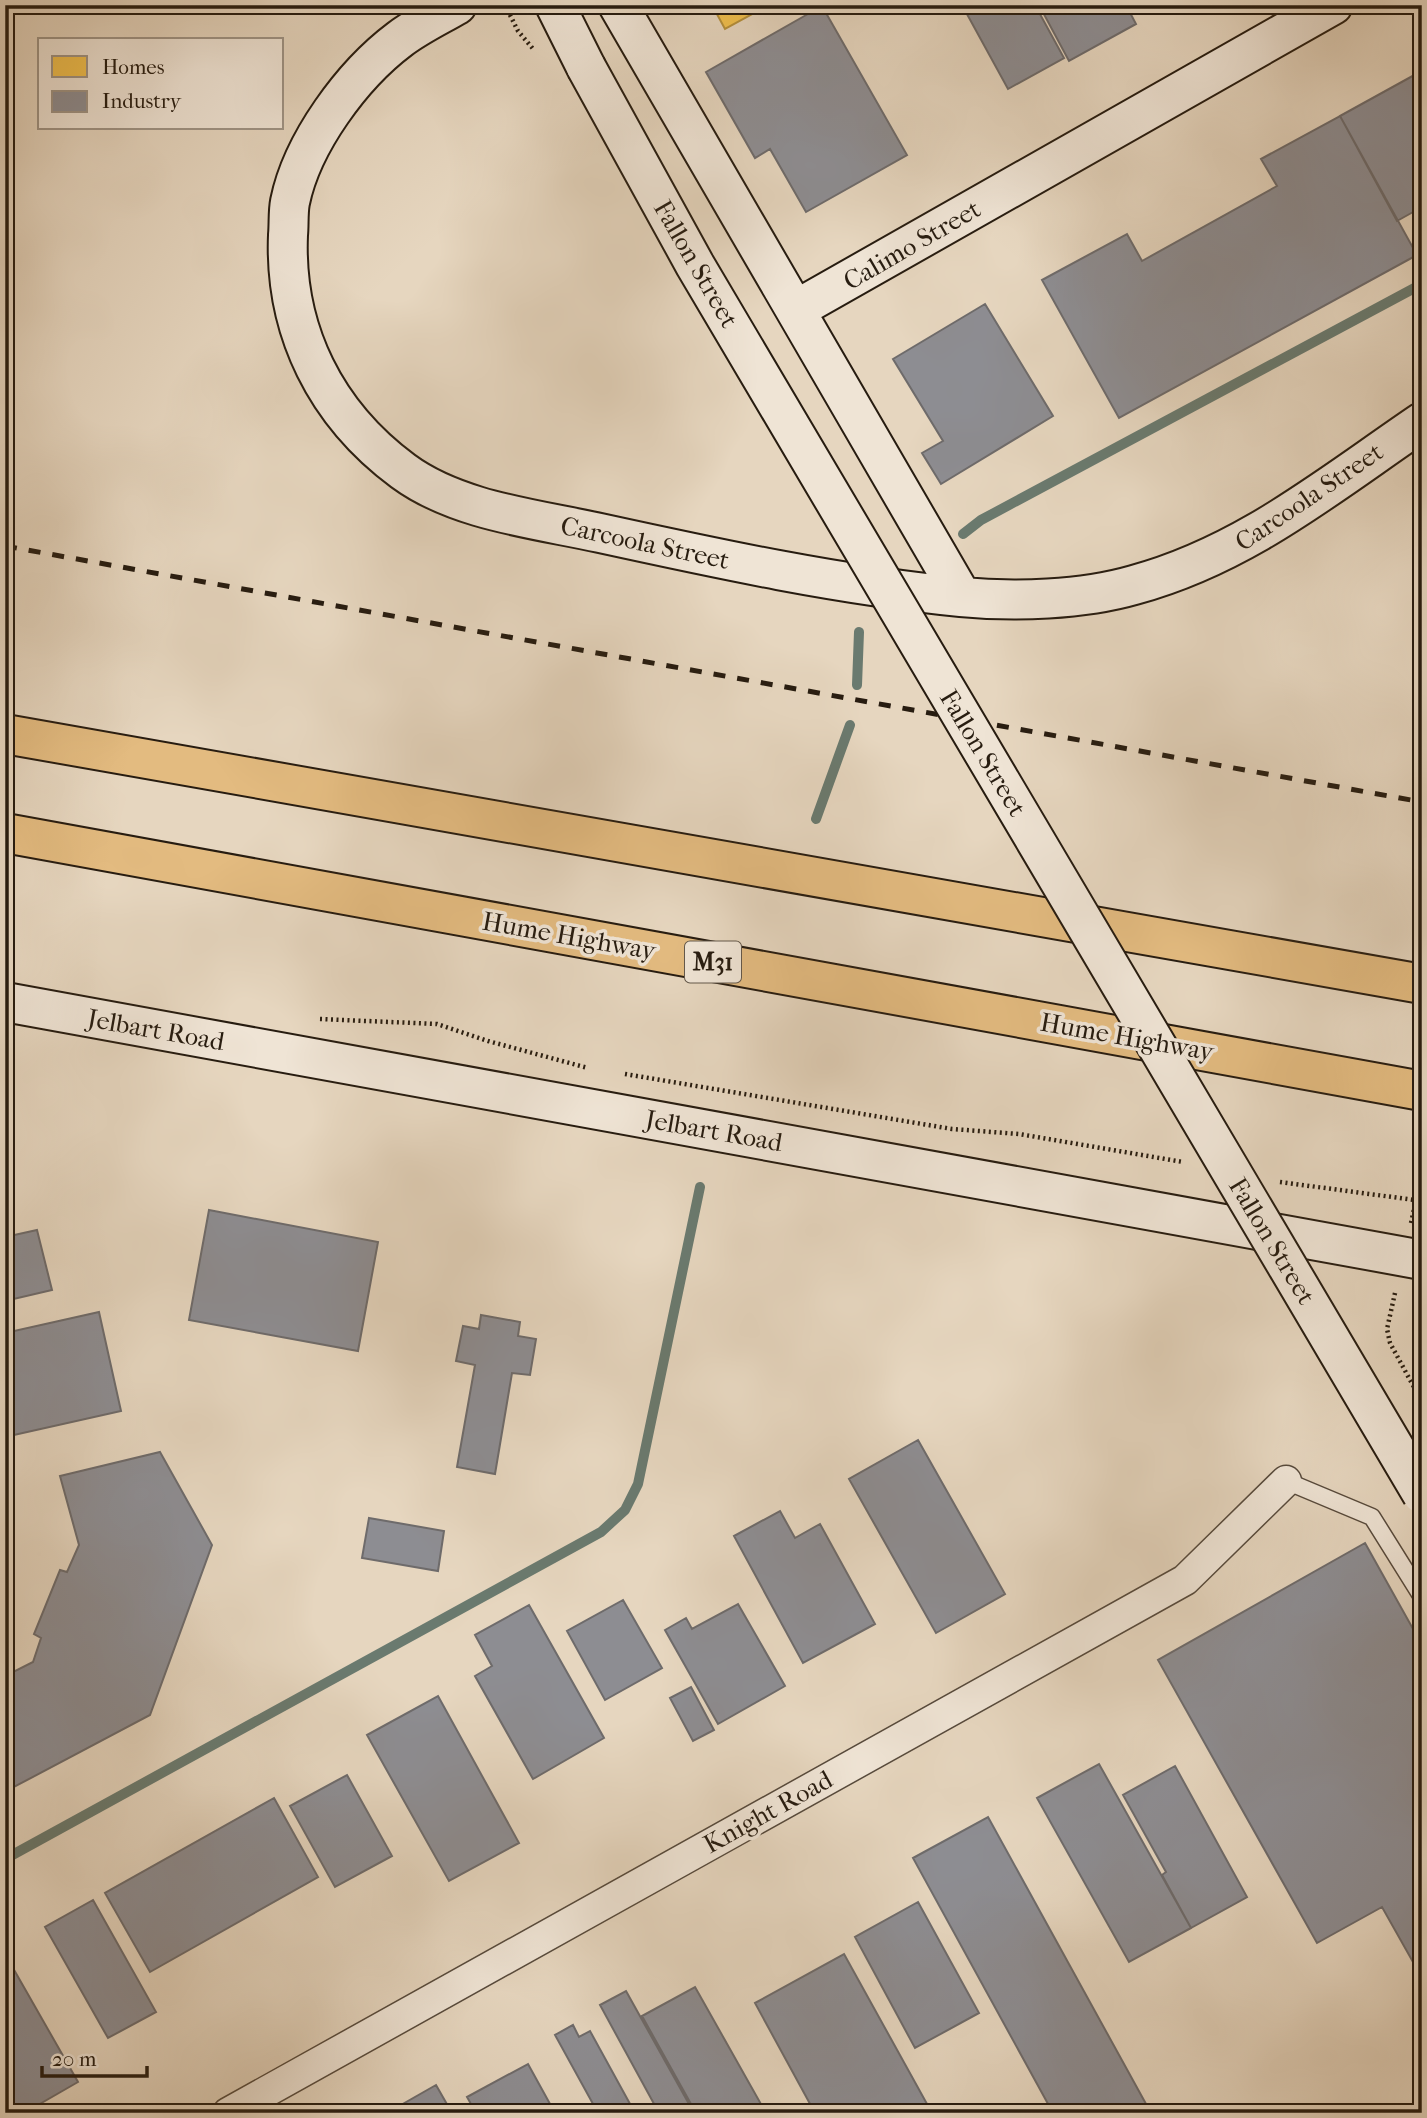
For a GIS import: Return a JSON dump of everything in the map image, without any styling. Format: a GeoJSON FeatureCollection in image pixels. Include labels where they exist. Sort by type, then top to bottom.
{"type":"FeatureCollection","features":[{"type":"Feature","properties":{"kind":"highway"},"geometry":{"type":"LineString","coordinates":[[5,734],[1422,984]]}},
{"type":"Feature","properties":{"kind":"highway","name":"Hume Highway"},"geometry":{"type":"LineString","coordinates":[[5,833],[1422,1091]]}},
{"type":"Feature","properties":{"kind":"street","name":"Carcoola Street"},"geometry":{"type":"LineString","coordinates":[[457,5],[402,37],[351,85],[313,142],[290,202],[287,271],[295,322],[314,371],[356,431],[405,472],[440,491],[473,504],[747,565],[962,597],[1040,599],[1132,586],[1223,554],[1290,514],[1422,422]]}},
{"type":"Feature","properties":{"kind":"street","name":"Fallon Street"},"geometry":{"type":"LineString","coordinates":[[555,5],[695,265],[1422,1494]]}},
{"type":"Feature","properties":{"kind":"street"},"geometry":{"type":"LineString","coordinates":[[618,5],[962,597]]}},
{"type":"Feature","properties":{"kind":"street","name":"Calimo Street"},"geometry":{"type":"LineString","coordinates":[[797,309],[1332,5]]}},
{"type":"Feature","properties":{"kind":"street","name":"Jelbart Road"},"geometry":{"type":"LineString","coordinates":[[5,1002],[1413,1258]]}},
{"type":"Feature","properties":{"kind":"street","name":"Knight Road"},"geometry":{"type":"LineString","coordinates":[[228,2113],[1185,1580],[1286,1481]]}},
{"type":"Feature","properties":{"kind":"lane"},"geometry":{"type":"LineString","coordinates":[[1286,1481],[1372,1517],[1422,1597]]}},
{"type":"Feature","properties":{"kind":"path"},"geometry":{"type":"LineString","coordinates":[[308,1017],[437,1024],[591,1069]]}},
{"type":"Feature","properties":{"kind":"path"},"geometry":{"type":"LineString","coordinates":[[618,1073],[953,1129],[1019,1134],[1193,1164]]}},
{"type":"Feature","properties":{"kind":"path"},"geometry":{"type":"LineString","coordinates":[[1275,1181],[1419,1200],[1413,1258],[1387,1329],[1396,1355],[1422,1402]]}},
{"type":"Feature","properties":{"kind":"building: Homes"},"geometry":{"type":"Polygon","coordinates":[[[712,5],[769,5],[725,29],[712,5]]]}},
{"type":"Feature","properties":{"kind":"building: Industry"},"geometry":{"type":"Polygon","coordinates":[[[962,5],[1035,5],[1064,58],[1008,89],[962,5]]]}},
{"type":"Feature","properties":{"kind":"building: Industry"},"geometry":{"type":"Polygon","coordinates":[[[1039,5],[1126,5],[1136,24],[1069,61],[1039,5]]]}},
{"type":"Feature","properties":{"kind":"building: Industry"},"geometry":{"type":"Polygon","coordinates":[[[822,6],[907,155],[806,212],[770,149],[755,158],[706,72],[822,6]]]}},
{"type":"Feature","properties":{"kind":"building: Industry"},"geometry":{"type":"Polygon","coordinates":[[[1418,73],[1422,81],[1422,207],[1397,221],[1340,116],[1418,73]]]}},
{"type":"Feature","properties":{"kind":"building: Industry"},"geometry":{"type":"Polygon","coordinates":[[[1340,116],[1417,255],[1119,418],[1042,280],[1127,234],[1142,261],[1277,186],[1261,159],[1340,116]]]}},
{"type":"Feature","properties":{"kind":"building: Industry"},"geometry":{"type":"Polygon","coordinates":[[[985,304],[1053,416],[941,484],[922,453],[943,441],[893,359],[985,304]]]}},
{"type":"Feature","properties":{"kind":"building: Industry"},"geometry":{"type":"Polygon","coordinates":[[[209,1210],[378,1242],[358,1351],[189,1320],[209,1210]]]}},
{"type":"Feature","properties":{"kind":"building: Industry"},"geometry":{"type":"Polygon","coordinates":[[[37,1230],[52,1290],[5,1301],[5,1237],[37,1230]]]}},
{"type":"Feature","properties":{"kind":"building: Industry"},"geometry":{"type":"Polygon","coordinates":[[[99,1312],[121,1411],[5,1437],[5,1333],[99,1312]]]}},
{"type":"Feature","properties":{"kind":"building: Industry"},"geometry":{"type":"Polygon","coordinates":[[[481,1315],[520,1322],[518,1336],[536,1339],[530,1375],[512,1373],[495,1474],[457,1467],[475,1365],[456,1361],[463,1326],[479,1329],[481,1315]]]}},
{"type":"Feature","properties":{"kind":"building: Industry"},"geometry":{"type":"Polygon","coordinates":[[[918,1440],[1005,1594],[936,1633],[849,1479],[918,1440]]]}},
{"type":"Feature","properties":{"kind":"building: Industry"},"geometry":{"type":"Polygon","coordinates":[[[160,1452],[212,1545],[150,1715],[12,1788],[5,1776],[5,1676],[33,1662],[41,1638],[34,1634],[60,1570],[67,1572],[79,1545],[60,1476],[160,1452]]]}},
{"type":"Feature","properties":{"kind":"building: Industry"},"geometry":{"type":"Polygon","coordinates":[[[780,1511],[795,1538],[820,1524],[875,1624],[803,1663],[734,1536],[780,1511]]]}},
{"type":"Feature","properties":{"kind":"building: Industry"},"geometry":{"type":"Polygon","coordinates":[[[369,1518],[444,1531],[438,1571],[362,1558],[369,1518]]]}},
{"type":"Feature","properties":{"kind":"building: Industry"},"geometry":{"type":"Polygon","coordinates":[[[1365,1543],[1422,1645],[1422,1978],[1382,1907],[1317,1943],[1158,1660],[1365,1543]]]}},
{"type":"Feature","properties":{"kind":"building: Industry"},"geometry":{"type":"Polygon","coordinates":[[[623,1600],[662,1668],[605,1700],[567,1631],[623,1600]]]}},
{"type":"Feature","properties":{"kind":"building: Industry"},"geometry":{"type":"Polygon","coordinates":[[[738,1604],[785,1686],[718,1724],[665,1630],[686,1618],[692,1629],[738,1604]]]}},
{"type":"Feature","properties":{"kind":"building: Industry"},"geometry":{"type":"Polygon","coordinates":[[[529,1605],[604,1738],[533,1779],[475,1676],[492,1666],[475,1635],[529,1605]]]}},
{"type":"Feature","properties":{"kind":"building: Industry"},"geometry":{"type":"Polygon","coordinates":[[[691,1687],[714,1730],[693,1741],[670,1698],[691,1687]]]}},
{"type":"Feature","properties":{"kind":"building: Industry"},"geometry":{"type":"Polygon","coordinates":[[[438,1696],[519,1843],[449,1881],[367,1735],[438,1696]]]}},
{"type":"Feature","properties":{"kind":"building: Industry"},"geometry":{"type":"Polygon","coordinates":[[[1099,1764],[1191,1928],[1129,1962],[1037,1798],[1099,1764]]]}},
{"type":"Feature","properties":{"kind":"building: Industry"},"geometry":{"type":"Polygon","coordinates":[[[1175,1766],[1247,1897],[1191,1928],[1162,1875],[1166,1872],[1123,1795],[1175,1766]]]}},
{"type":"Feature","properties":{"kind":"building: Industry"},"geometry":{"type":"Polygon","coordinates":[[[347,1775],[392,1856],[335,1887],[290,1806],[347,1775]]]}},
{"type":"Feature","properties":{"kind":"building: Industry"},"geometry":{"type":"Polygon","coordinates":[[[274,1798],[318,1877],[150,1972],[105,1893],[274,1798]]]}},
{"type":"Feature","properties":{"kind":"building: Industry"},"geometry":{"type":"Polygon","coordinates":[[[988,1817],[1151,2113],[1053,2113],[913,1858],[988,1817]]]}},
{"type":"Feature","properties":{"kind":"building: Industry"},"geometry":{"type":"Polygon","coordinates":[[[93,1900],[156,2012],[108,2038],[45,1927],[93,1900]]]}},
{"type":"Feature","properties":{"kind":"building: Industry"},"geometry":{"type":"Polygon","coordinates":[[[918,1902],[979,2013],[915,2048],[855,1937],[918,1902]]]}},
{"type":"Feature","properties":{"kind":"building: Industry"},"geometry":{"type":"Polygon","coordinates":[[[5,1954],[78,2082],[24,2113],[17,2113],[5,2092],[5,1954]]]}},
{"type":"Feature","properties":{"kind":"building: Industry"},"geometry":{"type":"Polygon","coordinates":[[[844,1954],[932,2113],[815,2113],[755,2003],[844,1954]]]}},
{"type":"Feature","properties":{"kind":"building: Industry"},"geometry":{"type":"Polygon","coordinates":[[[695,1987],[766,2113],[696,2113],[642,2016],[695,1987]]]}},
{"type":"Feature","properties":{"kind":"building: Industry"},"geometry":{"type":"Polygon","coordinates":[[[626,1991],[694,2113],[659,2113],[600,2005],[626,1991]]]}},
{"type":"Feature","properties":{"kind":"building: Industry"},"geometry":{"type":"Polygon","coordinates":[[[573,2025],[579,2037],[590,2031],[635,2113],[598,2113],[555,2035],[573,2025]]]}},
{"type":"Feature","properties":{"kind":"building: Industry"},"geometry":{"type":"Polygon","coordinates":[[[528,2064],[555,2113],[476,2113],[467,2097],[528,2064]]]}},
{"type":"Feature","properties":{"kind":"building: Industry"},"geometry":{"type":"Polygon","coordinates":[[[436,2085],[452,2113],[387,2113],[436,2085]]]}},
{"type":"Feature","properties":{"kind":"waterway"},"geometry":{"type":"LineString","coordinates":[[963,534],[981,520],[1422,284]]}},
{"type":"Feature","properties":{"kind":"waterway"},"geometry":{"type":"LineString","coordinates":[[857,685],[859,632]]}},
{"type":"Feature","properties":{"kind":"waterway"},"geometry":{"type":"LineString","coordinates":[[816,819],[850,725]]}},
{"type":"Feature","properties":{"kind":"waterway"},"geometry":{"type":"LineString","coordinates":[[5,1859],[601,1532],[625,1510],[638,1484],[700,1187]]}},
{"type":"Feature","properties":{"kind":"railway"},"geometry":{"type":"LineString","coordinates":[[5,546],[1422,802]]}}]}
